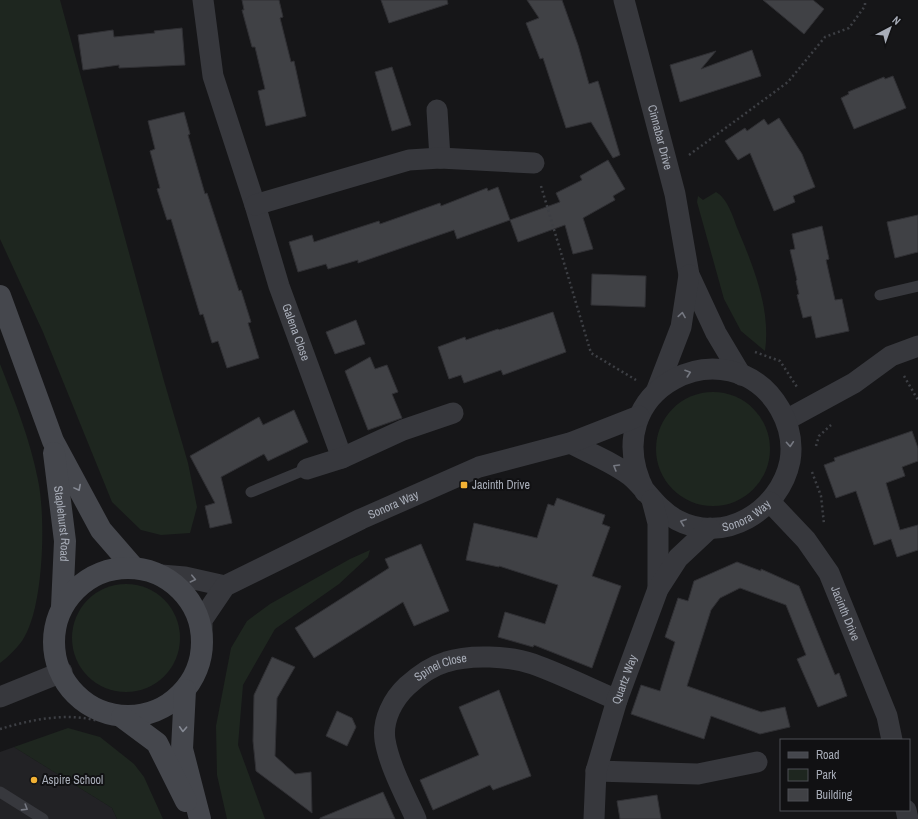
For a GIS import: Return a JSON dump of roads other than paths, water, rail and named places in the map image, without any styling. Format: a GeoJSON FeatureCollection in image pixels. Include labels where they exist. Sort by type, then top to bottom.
{"type":"FeatureCollection","features":[{"type":"Feature","properties":{"kind":"main road","name":"Staplehurst Road"},"geometry":{"type":"LineString","coordinates":[[0,296],[53,441],[101,530],[134,568]]}},
{"type":"Feature","properties":{"kind":"main road","name":"Staplehurst Road"},"geometry":{"type":"LineString","coordinates":[[53,441],[65,541],[62,607]]}},
{"type":"Feature","properties":{"kind":"main road"},"geometry":{"type":"LineString","coordinates":[[113,720],[146,715],[167,705],[185,690],[194,675],[200,658],[202,640],[199,619],[185,597],[161,575],[134,568],[112,570],[92,577],[75,590],[62,607],[54,630],[54,654],[62,672],[77,697],[113,720],[157,743],[195,819]]}},
{"type":"Feature","properties":{"kind":"main road"},"geometry":{"type":"LineString","coordinates":[[185,690],[182,750],[200,819]]}},
{"type":"Feature","properties":{"kind":"street","name":"Galena Close"},"geometry":{"type":"LineString","coordinates":[[203,0],[213,76],[255,205],[279,286],[342,458]]}},
{"type":"Feature","properties":{"kind":"street","name":"Cinnabar Drive"},"geometry":{"type":"LineString","coordinates":[[624,0],[675,194],[688,276],[681,327],[656,392]]}},
{"type":"Feature","properties":{"kind":"street"},"geometry":{"type":"LineString","coordinates":[[438,110],[440,158]]}},
{"type":"Feature","properties":{"kind":"street"},"geometry":{"type":"LineString","coordinates":[[255,205],[409,160],[440,158],[534,163]]}},
{"type":"Feature","properties":{"kind":"street","name":"Cinnabar Drive"},"geometry":{"type":"LineString","coordinates":[[688,276],[716,333],[741,375]]}},
{"type":"Feature","properties":{"kind":"street"},"geometry":{"type":"LineString","coordinates":[[786,420],[854,383],[891,356],[918,346]]}},
{"type":"Feature","properties":{"kind":"street","name":"Sonora Way"},"geometry":{"type":"LineString","coordinates":[[570,443],[633,478],[648,496],[676,520],[694,526],[710,528],[731,526],[748,519],[770,502],[787,474],[791,454],[789,432],[786,420],[774,399],[760,385],[741,375],[723,370],[693,371],[673,379],[656,392],[646,403],[639,416],[634,434],[633,457],[637,476],[648,496]]}},
{"type":"Feature","properties":{"kind":"street"},"geometry":{"type":"LineString","coordinates":[[307,469],[342,458],[403,430],[453,413]]}},
{"type":"Feature","properties":{"kind":"street","name":"Sonora Way"},"geometry":{"type":"LineString","coordinates":[[202,640],[202,620],[225,586],[362,519],[479,467],[570,443],[639,416]]}},
{"type":"Feature","properties":{"kind":"street","name":"Quartz Way"},"geometry":{"type":"LineString","coordinates":[[648,496],[658,523],[658,589]]}},
{"type":"Feature","properties":{"kind":"street","name":"Jacinth Drive"},"geometry":{"type":"LineString","coordinates":[[770,502],[806,540],[829,573],[887,716],[892,739]]}},
{"type":"Feature","properties":{"kind":"street","name":"Quartz Way"},"geometry":{"type":"LineString","coordinates":[[594,819],[596,771],[616,700],[658,589],[678,558],[710,528]]}},
{"type":"Feature","properties":{"kind":"street"},"geometry":{"type":"LineString","coordinates":[[161,575],[185,577],[225,586]]}},
{"type":"Feature","properties":{"kind":"street","name":"Spinel Close"},"geometry":{"type":"LineString","coordinates":[[416,819],[393,767],[384,739],[388,713],[398,695],[416,678],[445,662],[466,658],[494,657],[532,664],[616,700]]}},
{"type":"Feature","properties":{"kind":"street"},"geometry":{"type":"LineString","coordinates":[[0,697],[62,672]]}},
{"type":"Feature","properties":{"kind":"street"},"geometry":{"type":"LineString","coordinates":[[596,771],[698,774],[757,762]]}},
{"type":"Feature","properties":{"kind":"lane"},"geometry":{"type":"LineString","coordinates":[[880,295],[918,286]]}},
{"type":"Feature","properties":{"kind":"lane"},"geometry":{"type":"LineString","coordinates":[[252,492],[307,469]]}},
{"type":"Feature","properties":{"kind":"lane"},"geometry":{"type":"LineString","coordinates":[[4,794],[43,819]]}},
{"type":"Feature","properties":{"kind":"place","name":"Jacinth Drive"},"geometry":{"type":"Point","coordinates":[464,485]}},
{"type":"Feature","properties":{"kind":"place","name":"Aspire School"},"geometry":{"type":"Point","coordinates":[34,780]}}]}
